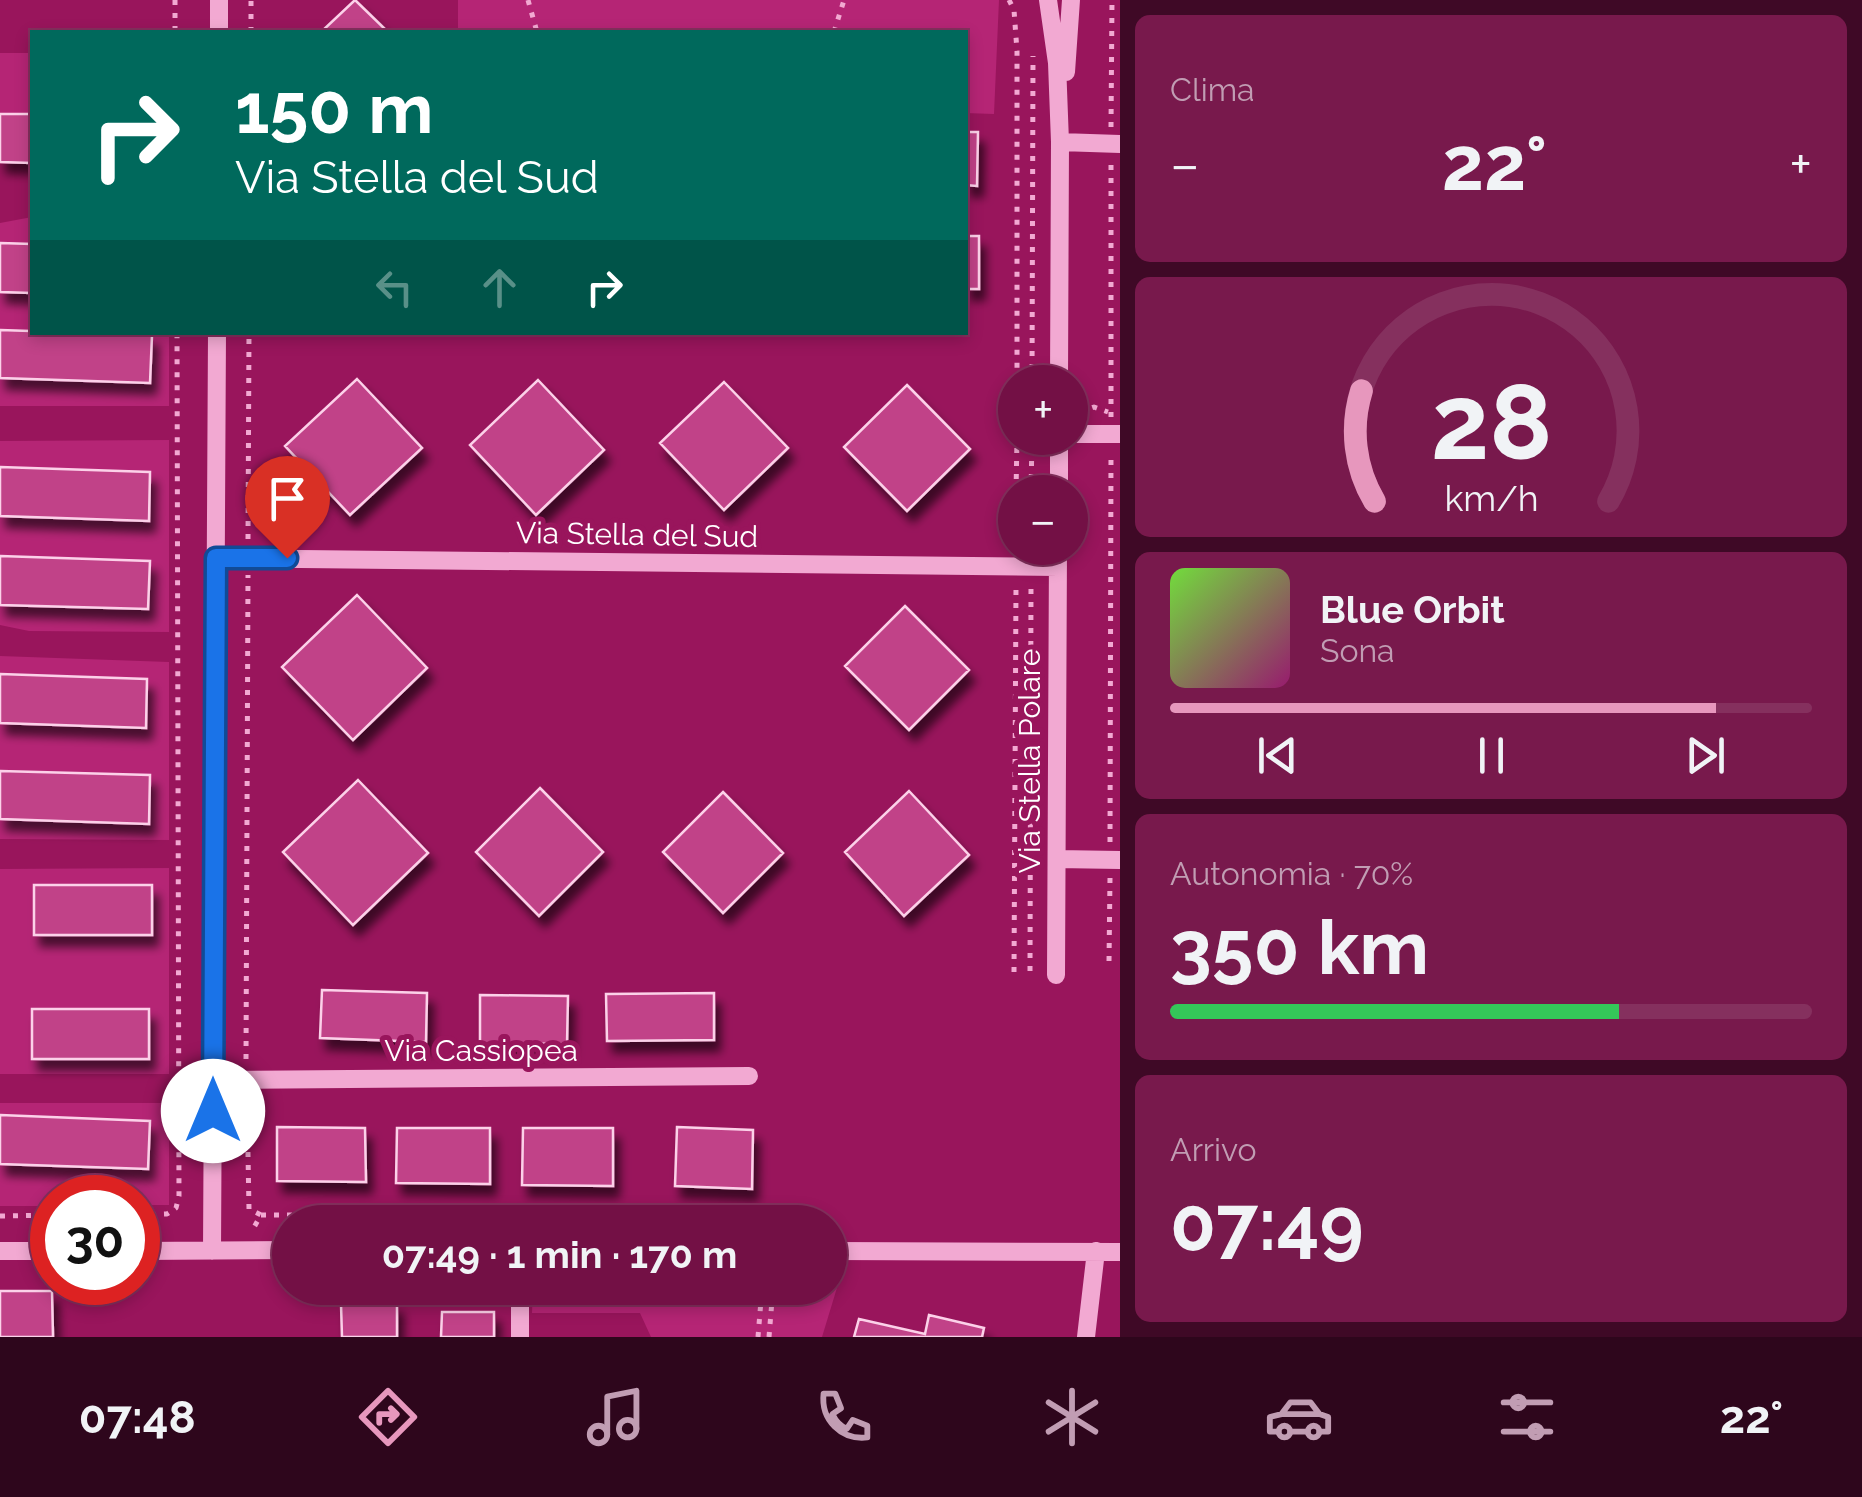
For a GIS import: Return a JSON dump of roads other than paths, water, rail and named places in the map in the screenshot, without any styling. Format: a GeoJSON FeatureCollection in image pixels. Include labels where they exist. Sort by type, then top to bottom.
{"type":"FeatureCollection","features":[{"type":"Feature","properties":{"kind":"street"},"geometry":{"type":"LineString","coordinates":[[218,30],[219,0]]}},
{"type":"Feature","properties":{"kind":"street"},"geometry":{"type":"LineString","coordinates":[[1048,0],[1057,63],[1060,142],[1059,365]]}},
{"type":"Feature","properties":{"kind":"street"},"geometry":{"type":"LineString","coordinates":[[1060,142],[1071,0]]}},
{"type":"Feature","properties":{"kind":"street"},"geometry":{"type":"LineString","coordinates":[[1060,142],[1115,144]]}},
{"type":"Feature","properties":{"kind":"street"},"geometry":{"type":"LineString","coordinates":[[212,1250],[217,335]]}},
{"type":"Feature","properties":{"kind":"street"},"geometry":{"type":"LineString","coordinates":[[1088,434],[1115,434]]}},
{"type":"Feature","properties":{"kind":"street","name":"Via Stella del Sud"},"geometry":{"type":"LineString","coordinates":[[216,558],[1058,568]]}},
{"type":"Feature","properties":{"kind":"street","name":"Via Stella Polare"},"geometry":{"type":"LineString","coordinates":[[1056,974],[1058,568]]}},
{"type":"Feature","properties":{"kind":"street"},"geometry":{"type":"LineString","coordinates":[[1057,859],[1115,860]]}},
{"type":"Feature","properties":{"kind":"street","name":"Via Cassiopea"},"geometry":{"type":"LineString","coordinates":[[213,1080],[749,1076]]}},
{"type":"Feature","properties":{"kind":"street"},"geometry":{"type":"LineString","coordinates":[[160,1251],[272,1250]]}},
{"type":"Feature","properties":{"kind":"street"},"geometry":{"type":"LineString","coordinates":[[0,1251],[30,1251]]}},
{"type":"Feature","properties":{"kind":"street"},"geometry":{"type":"LineString","coordinates":[[847,1251],[1120,1252]]}},
{"type":"Feature","properties":{"kind":"street"},"geometry":{"type":"LineString","coordinates":[[1086,1337],[1096,1251]]}},
{"type":"Feature","properties":{"kind":"street"},"geometry":{"type":"LineString","coordinates":[[520,1305],[520,1337]]}}]}
